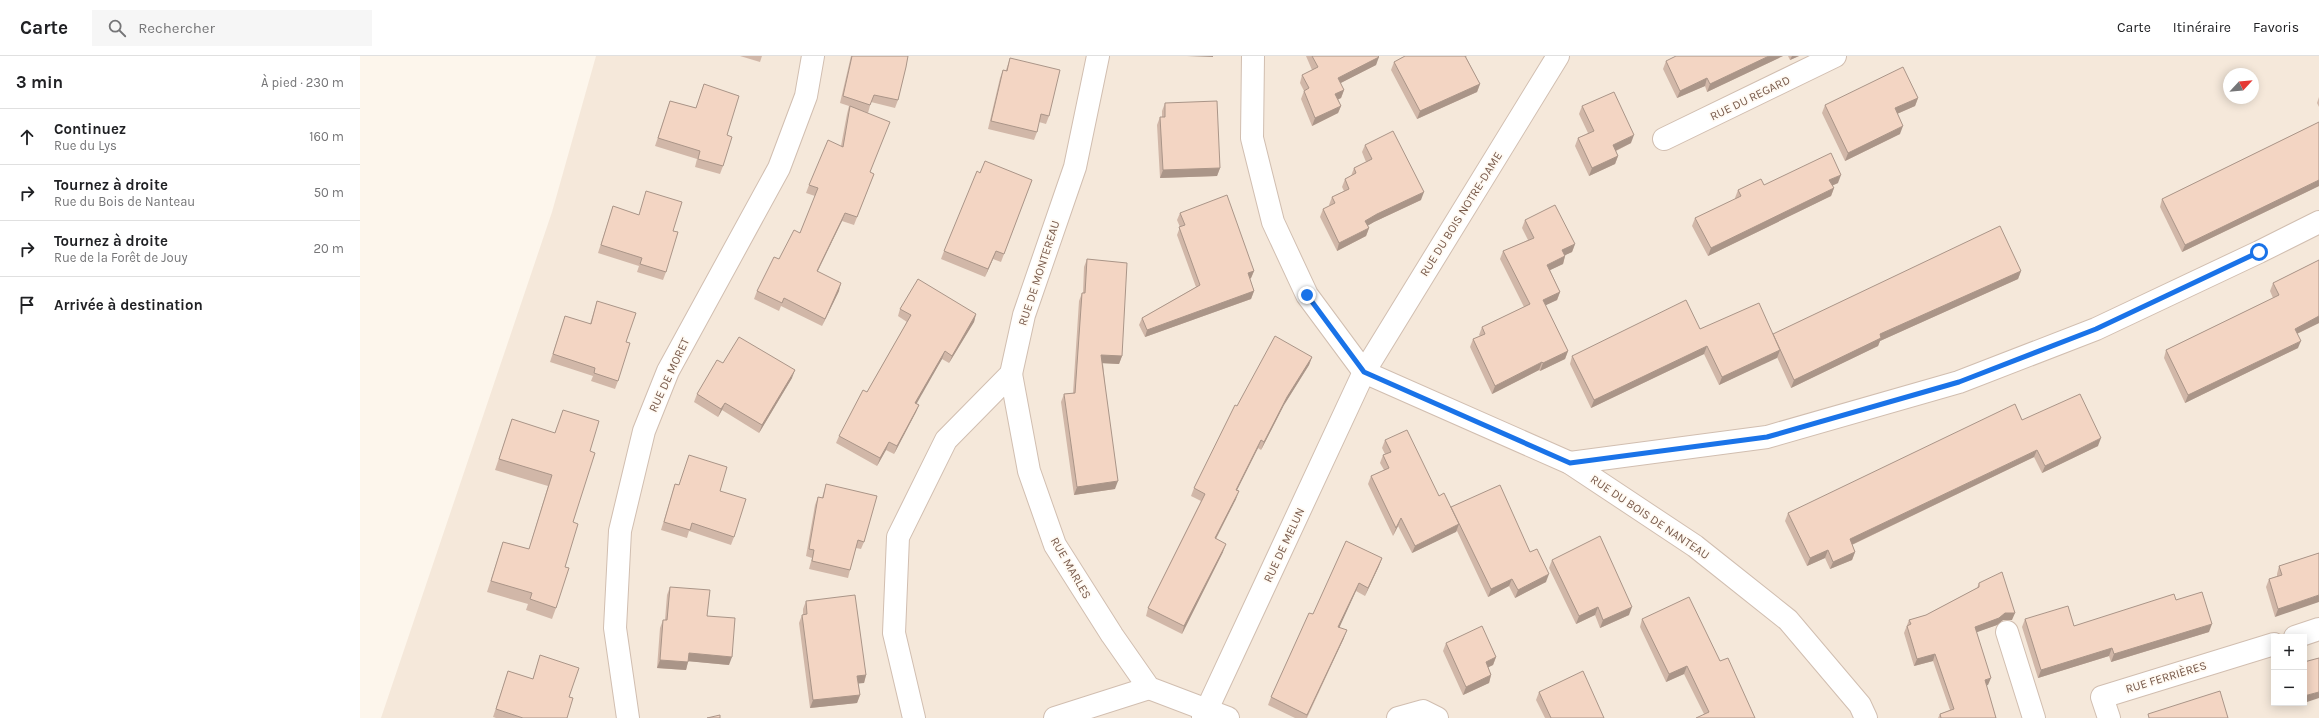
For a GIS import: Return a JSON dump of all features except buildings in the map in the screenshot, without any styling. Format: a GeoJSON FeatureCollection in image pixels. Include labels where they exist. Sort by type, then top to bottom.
{"type":"FeatureCollection","features":[{"type":"Feature","properties":{"kind":"street","name":"RUE DE MORET"},"geometry":{"type":"LineString","coordinates":[[628,718],[615,628],[620,531],[644,431],[668,371],[779,168],[806,96],[813,56]]}},
{"type":"Feature","properties":{"kind":"street","name":"RUE DE MONTEREAU"},"geometry":{"type":"LineString","coordinates":[[1011,374],[1024,315],[1075,168],[1098,56]]}},
{"type":"Feature","properties":{"kind":"street"},"geometry":{"type":"LineString","coordinates":[[1253,56],[1252,138],[1273,222],[1307,295],[1364,372]]}},
{"type":"Feature","properties":{"kind":"street","name":"RUE DU BOIS NOTRE-DAME"},"geometry":{"type":"LineString","coordinates":[[1364,372],[1558,56]]}},
{"type":"Feature","properties":{"kind":"street","name":"RUE DU REGARD"},"geometry":{"type":"LineString","coordinates":[[1664,139],[1835,56]]}},
{"type":"Feature","properties":{"kind":"street"},"geometry":{"type":"LineString","coordinates":[[1570,463],[1767,437],[1959,382],[2096,329],[2319,222]]}},
{"type":"Feature","properties":{"kind":"street","name":"RUE DU BOIS DE NANTEAU"},"geometry":{"type":"LineString","coordinates":[[1364,372],[1570,463],[1696,546],[1788,620],[1860,705],[1866,718]]}},
{"type":"Feature","properties":{"kind":"street","name":"RUE DE MELUN"},"geometry":{"type":"LineString","coordinates":[[1205,714],[1364,372]]}},
{"type":"Feature","properties":{"kind":"street","name":"RUE MARLES"},"geometry":{"type":"LineString","coordinates":[[1011,374],[1029,471],[1055,545],[1112,635],[1149,688]]}},
{"type":"Feature","properties":{"kind":"street"},"geometry":{"type":"LineString","coordinates":[[914,718],[894,633],[898,537],[946,440],[1011,374]]}},
{"type":"Feature","properties":{"kind":"street"},"geometry":{"type":"LineString","coordinates":[[2304,634],[2319,629]]}},
{"type":"Feature","properties":{"kind":"street"},"geometry":{"type":"LineString","coordinates":[[2007,632],[2034,718]]}},
{"type":"Feature","properties":{"kind":"street","name":"RUE FERRIÈRES"},"geometry":{"type":"LineString","coordinates":[[2109,718],[2102,697],[2271,645]]}},
{"type":"Feature","properties":{"kind":"street"},"geometry":{"type":"LineString","coordinates":[[1055,718],[1149,688],[1205,714],[1228,718]]}},
{"type":"Feature","properties":{"kind":"street"},"geometry":{"type":"LineString","coordinates":[[1398,718],[1423,711],[1437,718]]}},
{"type":"Feature","properties":{"kind":"shaded area"},"geometry":{"type":"Polygon","coordinates":[[[596,56],[2319,56],[2319,718],[381,718],[552,212],[596,56]]]}},
{"type":"Feature","properties":{"kind":"route"},"geometry":{"type":"LineString","coordinates":[[1307,295],[1364,372],[1570,463],[1767,437],[1959,382],[2096,329],[2259,252]]}}]}
